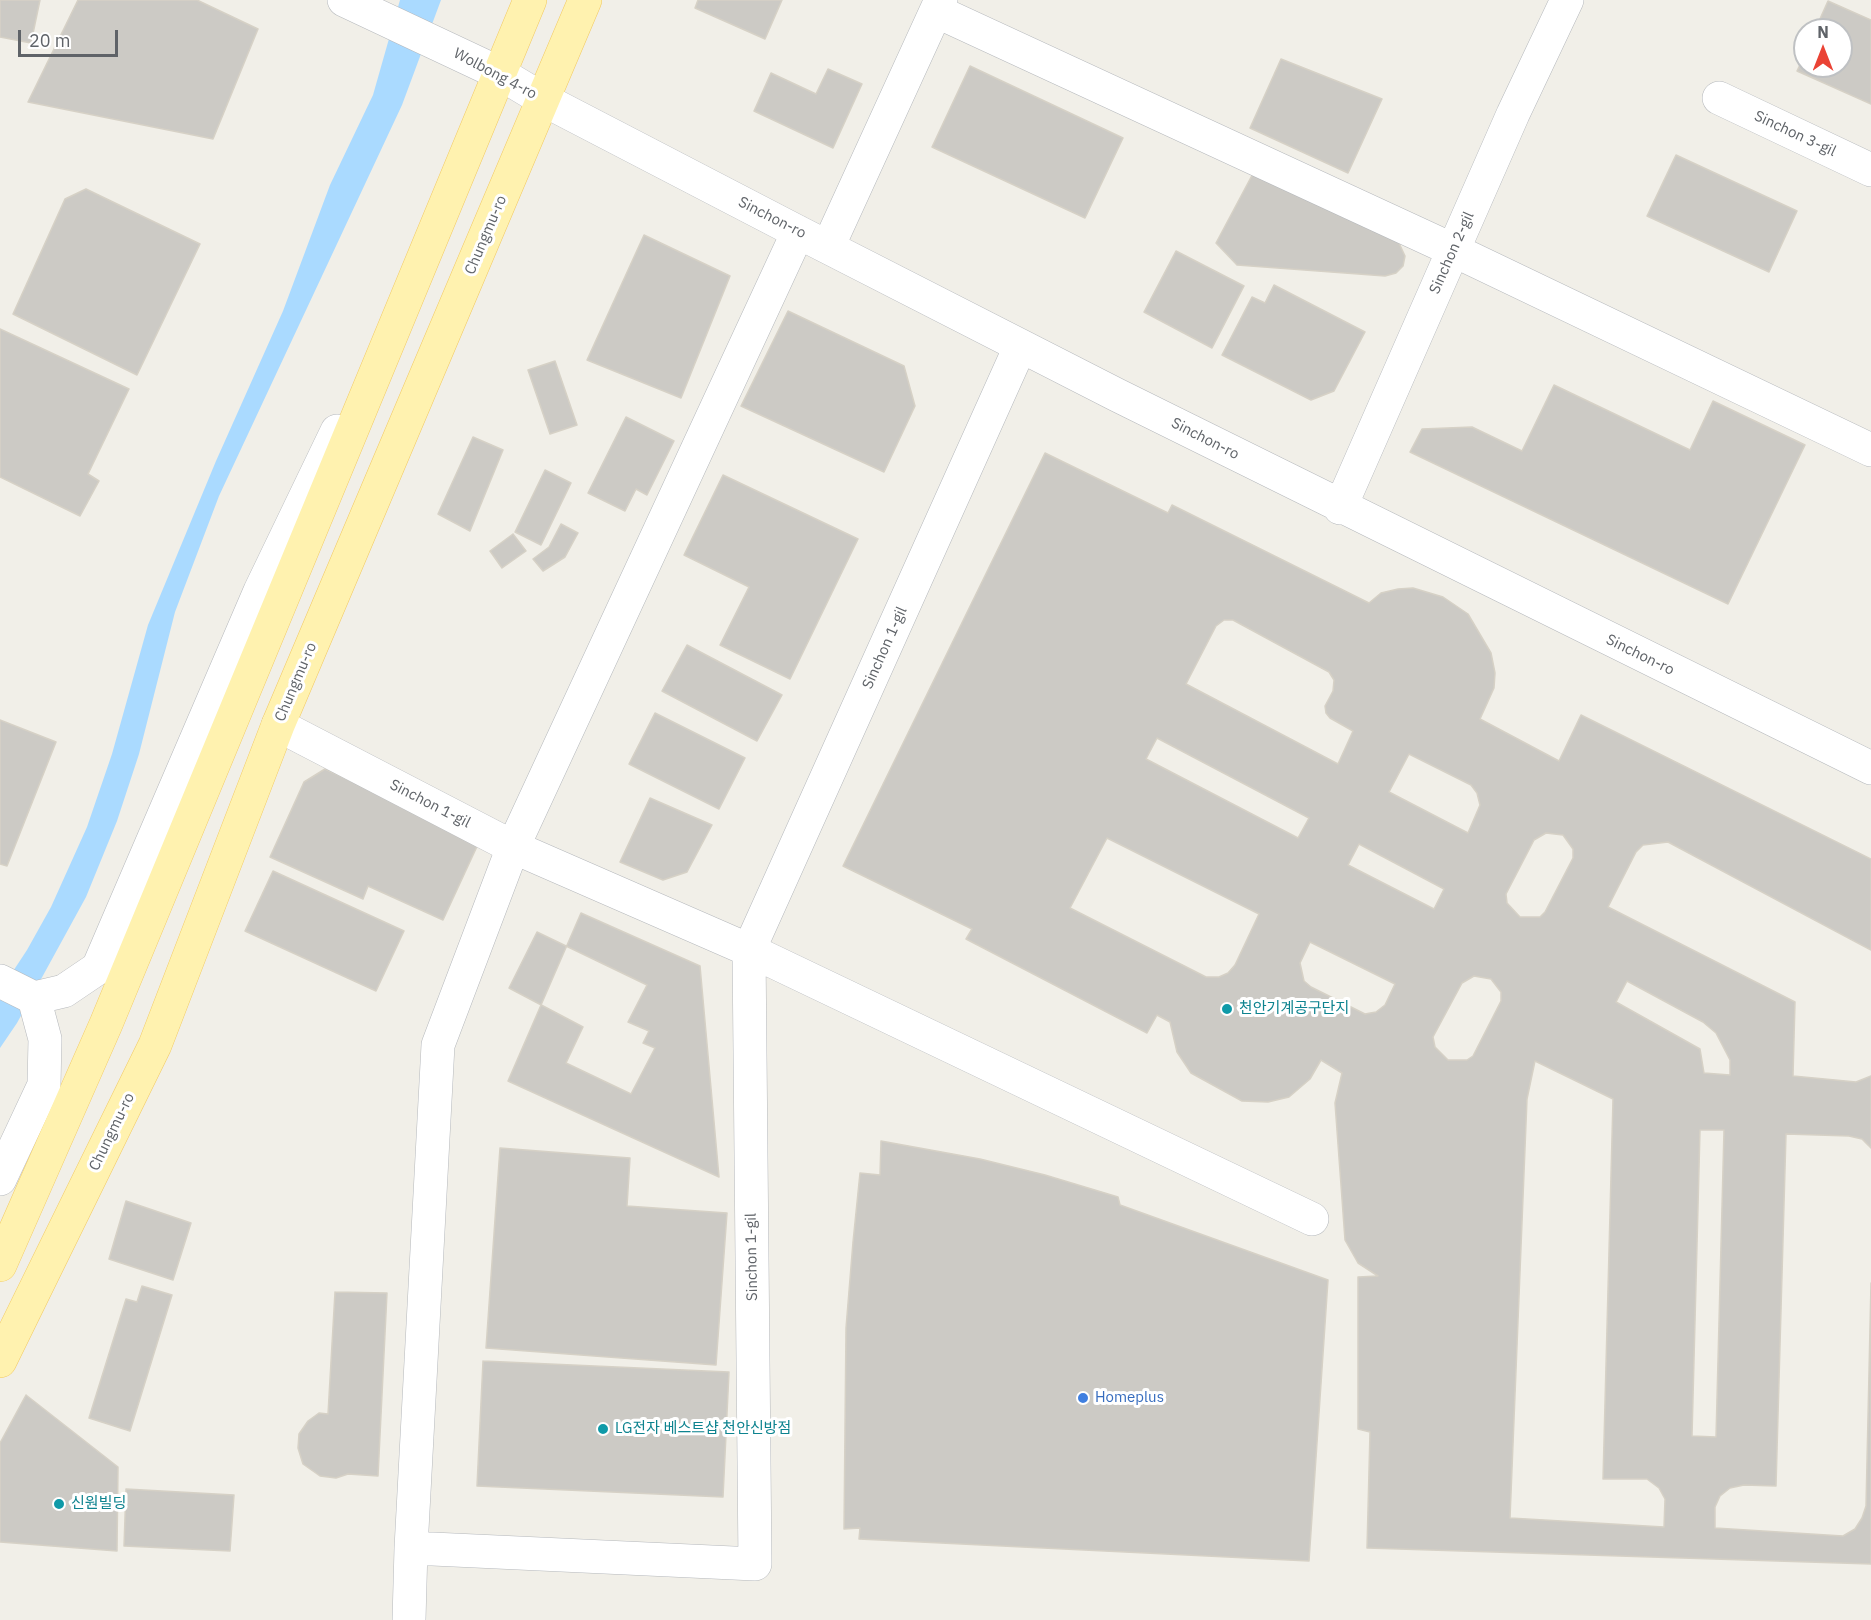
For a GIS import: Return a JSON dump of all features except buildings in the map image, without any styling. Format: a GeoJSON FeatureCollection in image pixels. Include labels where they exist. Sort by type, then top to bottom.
{"type":"FeatureCollection","features":[{"type":"Feature","properties":{"kind":"main road"},"geometry":{"type":"LineString","coordinates":[[0,1265],[106,1024],[530,0]]}},
{"type":"Feature","properties":{"kind":"main road","name":"Chungmu-ro"},"geometry":{"type":"LineString","coordinates":[[0,1361],[155,1044],[278,725],[585,0]]}},
{"type":"Feature","properties":{"kind":"street","name":"Sinchon 2-gil"},"geometry":{"type":"LineString","coordinates":[[1340,508],[1513,114],[1567,0]]}},
{"type":"Feature","properties":{"kind":"street","name":"Wolbong 4-ro"},"geometry":{"type":"LineString","coordinates":[[355,5],[499,73],[544,99]]}},
{"type":"Feature","properties":{"kind":"street"},"geometry":{"type":"LineString","coordinates":[[828,248],[939,5],[1871,450]]}},
{"type":"Feature","properties":{"kind":"street","name":"Sinchon 3-gil"},"geometry":{"type":"LineString","coordinates":[[1719,98],[1871,170]]}},
{"type":"Feature","properties":{"kind":"street","name":"Sinchon-ro"},"geometry":{"type":"LineString","coordinates":[[544,99],[1020,347],[1340,508],[1871,768]]}},
{"type":"Feature","properties":{"kind":"street"},"geometry":{"type":"LineString","coordinates":[[409,1620],[438,1044],[513,847],[798,232]]}},
{"type":"Feature","properties":{"kind":"street","name":"Sinchon 1-gil"},"geometry":{"type":"LineString","coordinates":[[411,1548],[755,1564],[749,950],[1020,347]]}},
{"type":"Feature","properties":{"kind":"street"},"geometry":{"type":"LineString","coordinates":[[0,981],[34,998],[64,991],[98,968],[260,591],[333,438],[372,380]]}},
{"type":"Feature","properties":{"kind":"street","name":"Sinchon 1-gil"},"geometry":{"type":"LineString","coordinates":[[278,725],[513,847],[749,950]]}},
{"type":"Feature","properties":{"kind":"street"},"geometry":{"type":"LineString","coordinates":[[749,950],[1312,1219]]}},
{"type":"Feature","properties":{"kind":"street"},"geometry":{"type":"LineString","coordinates":[[0,1179],[44,1085],[45,1040],[34,998]]}},
{"type":"Feature","properties":{"kind":"water"},"geometry":{"type":"Polygon","coordinates":[[[400,0],[441,0],[402,105],[219,496],[175,612],[139,754],[117,821],[86,897],[17,1023],[0,1048],[0,991],[27,950],[51,907],[87,827],[112,754],[148,625],[216,461],[283,311],[330,185],[373,95],[400,0]]]}},
{"type":"Feature","properties":{"kind":"place","name":"천안기계공구단지"},"geometry":{"type":"Point","coordinates":[1227,1009]}},
{"type":"Feature","properties":{"kind":"place","name":"Homeplus"},"geometry":{"type":"Point","coordinates":[1083,1398]}},
{"type":"Feature","properties":{"kind":"place","name":"LG전자 베스트샵 천안신방점"},"geometry":{"type":"Point","coordinates":[603,1429]}},
{"type":"Feature","properties":{"kind":"place","name":"신원빌딩"},"geometry":{"type":"Point","coordinates":[59,1504]}}]}
